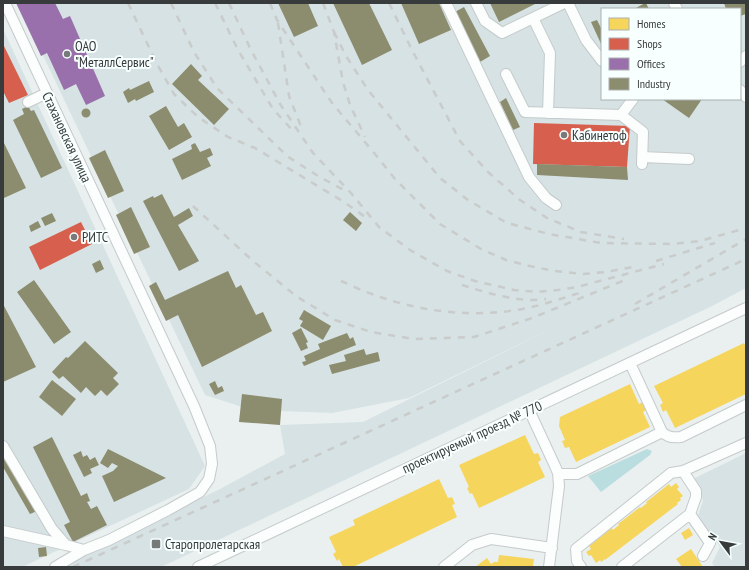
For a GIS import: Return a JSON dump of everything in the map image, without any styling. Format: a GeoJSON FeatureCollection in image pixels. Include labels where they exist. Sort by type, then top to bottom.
{"type":"FeatureCollection","features":[{"type":"Feature","properties":{"kind":"street","name":"Стахановская улица"},"geometry":{"type":"LineString","coordinates":[[5,3],[194,406],[210,446],[212,464],[209,478],[200,492],[109,540],[84,550],[55,567]]}},
{"type":"Feature","properties":{"kind":"street"},"geometry":{"type":"LineString","coordinates":[[446,3],[529,177],[546,198],[556,205]]}},
{"type":"Feature","properties":{"kind":"street"},"geometry":{"type":"LineString","coordinates":[[476,3],[485,21],[502,33],[533,18],[553,6],[564,3]]}},
{"type":"Feature","properties":{"kind":"street"},"geometry":{"type":"LineString","coordinates":[[568,3],[586,40],[601,61]]}},
{"type":"Feature","properties":{"kind":"street"},"geometry":{"type":"LineString","coordinates":[[533,18],[550,53],[548,113]]}},
{"type":"Feature","properties":{"kind":"street"},"geometry":{"type":"LineString","coordinates":[[506,74],[525,112],[621,115],[643,132],[642,161],[689,159]]}},
{"type":"Feature","properties":{"kind":"street"},"geometry":{"type":"LineString","coordinates":[[28,102],[47,92]]}},
{"type":"Feature","properties":{"kind":"street"},"geometry":{"type":"LineString","coordinates":[[621,115],[632,100]]}},
{"type":"Feature","properties":{"kind":"street","name":"проектируемый проезд № 770"},"geometry":{"type":"LineString","coordinates":[[201,566],[529,410],[745,312]]}},
{"type":"Feature","properties":{"kind":"street"},"geometry":{"type":"LineString","coordinates":[[630,363],[662,432],[665,435],[680,437],[746,405]]}},
{"type":"Feature","properties":{"kind":"street"},"geometry":{"type":"LineString","coordinates":[[529,410],[558,474],[559,486],[549,567]]}},
{"type":"Feature","properties":{"kind":"street"},"geometry":{"type":"LineString","coordinates":[[558,474],[577,474],[662,432]]}},
{"type":"Feature","properties":{"kind":"street"},"geometry":{"type":"LineString","coordinates":[[581,567],[577,561],[576,549],[671,473],[683,472],[746,443]]}},
{"type":"Feature","properties":{"kind":"street"},"geometry":{"type":"LineString","coordinates":[[3,446],[52,529],[66,545]]}},
{"type":"Feature","properties":{"kind":"street"},"geometry":{"type":"LineString","coordinates":[[622,567],[690,514],[696,497],[696,491],[683,472]]}},
{"type":"Feature","properties":{"kind":"street"},"geometry":{"type":"LineString","coordinates":[[690,514],[710,543],[703,556]]}},
{"type":"Feature","properties":{"kind":"street"},"geometry":{"type":"LineString","coordinates":[[3,531],[84,550]]}},
{"type":"Feature","properties":{"kind":"street"},"geometry":{"type":"LineString","coordinates":[[444,567],[472,545],[491,539],[552,548]]}},
{"type":"Feature","properties":{"kind":"shaded area"},"geometry":{"type":"Polygon","coordinates":[[[18,3],[746,3],[746,288],[712,306],[161,567],[62,567],[220,489],[285,454],[280,425],[363,422],[559,325],[409,398],[332,413],[252,410],[205,395],[18,3]]]}},
{"type":"Feature","properties":{"kind":"shaded area"},"geometry":{"type":"Polygon","coordinates":[[[3,29],[205,466],[189,489],[22,567],[3,567],[3,29]]]}},
{"type":"Feature","properties":{"kind":"shaded area"},"geometry":{"type":"Polygon","coordinates":[[[647,449],[652,451],[650,455],[601,492],[588,476],[647,449]]]}},
{"type":"Feature","properties":{"kind":"shaded area"},"geometry":{"type":"Polygon","coordinates":[[[746,453],[746,567],[715,567],[712,563],[720,547],[698,515],[703,501],[701,491],[693,479],[746,453]]]}},
{"type":"Feature","properties":{"kind":"building: Homes"},"geometry":{"type":"Polygon","coordinates":[[[744,343],[746,347],[746,394],[675,428],[666,410],[663,412],[660,405],[663,403],[654,386],[744,343]]]}},
{"type":"Feature","properties":{"kind":"building: Homes"},"geometry":{"type":"Polygon","coordinates":[[[630,384],[639,404],[643,402],[646,410],[643,412],[650,427],[576,462],[569,447],[565,448],[562,441],[565,440],[559,426],[560,417],[630,384]]]}},
{"type":"Feature","properties":{"kind":"building: Homes"},"geometry":{"type":"Polygon","coordinates":[[[525,435],[534,454],[538,453],[541,460],[538,462],[545,477],[479,508],[472,493],[470,494],[467,488],[469,487],[459,465],[525,435]]]}},
{"type":"Feature","properties":{"kind":"building: Homes"},"geometry":{"type":"Polygon","coordinates":[[[439,479],[448,498],[452,497],[455,504],[452,505],[457,517],[353,567],[343,567],[339,559],[337,561],[333,554],[336,552],[329,537],[355,525],[353,520],[439,479]]]}},
{"type":"Feature","properties":{"kind":"building: Homes"},"geometry":{"type":"Polygon","coordinates":[[[676,483],[679,487],[677,489],[683,496],[680,498],[681,500],[677,503],[678,504],[605,560],[601,562],[600,560],[596,563],[591,555],[589,556],[586,552],[591,549],[589,546],[612,528],[613,530],[619,525],[618,524],[640,507],[641,508],[647,503],[646,502],[669,484],[671,487],[676,483]]]}},
{"type":"Feature","properties":{"kind":"building: Homes"},"geometry":{"type":"Polygon","coordinates":[[[689,528],[693,535],[685,540],[681,533],[689,528]]]}},
{"type":"Feature","properties":{"kind":"building: Homes"},"geometry":{"type":"Polygon","coordinates":[[[691,549],[703,567],[682,567],[676,559],[691,549]]]}},
{"type":"Feature","properties":{"kind":"building: Homes"},"geometry":{"type":"Polygon","coordinates":[[[499,555],[534,559],[533,567],[475,567],[487,558],[491,564],[498,562],[499,555]]]}},
{"type":"Feature","properties":{"kind":"building: Shops"},"geometry":{"type":"Polygon","coordinates":[[[3,44],[28,95],[9,103],[3,91],[3,44]]]}},
{"type":"Feature","properties":{"kind":"building: Shops"},"geometry":{"type":"Polygon","coordinates":[[[534,123],[630,126],[627,167],[533,164],[534,123]]]}},
{"type":"Feature","properties":{"kind":"building: Shops"},"geometry":{"type":"Polygon","coordinates":[[[81,222],[92,244],[40,270],[29,247],[81,222]]]}},
{"type":"Feature","properties":{"kind":"building: Offices","name":"ОАО \"МеталлСервис\""},"geometry":{"type":"Polygon","coordinates":[[[16,3],[55,3],[63,19],[70,16],[105,96],[86,105],[76,84],[64,90],[47,53],[41,56],[16,3]]]}},
{"type":"Feature","properties":{"kind":"building: Industry"},"geometry":{"type":"Polygon","coordinates":[[[278,3],[308,3],[318,26],[294,37],[278,3]]]}},
{"type":"Feature","properties":{"kind":"building: Industry"},"geometry":{"type":"Polygon","coordinates":[[[333,3],[369,3],[392,50],[362,65],[333,3]]]}},
{"type":"Feature","properties":{"kind":"building: Industry"},"geometry":{"type":"Polygon","coordinates":[[[401,3],[439,3],[451,30],[419,44],[401,3]]]}},
{"type":"Feature","properties":{"kind":"building: Industry"},"geometry":{"type":"Polygon","coordinates":[[[490,3],[537,3],[499,22],[490,3]]]}},
{"type":"Feature","properties":{"kind":"building: Industry"},"geometry":{"type":"Polygon","coordinates":[[[646,3],[648,8],[636,8],[646,3]]]}},
{"type":"Feature","properties":{"kind":"building: Industry"},"geometry":{"type":"Polygon","coordinates":[[[724,3],[746,3],[746,14],[741,16],[741,8],[726,8],[724,3]]]}},
{"type":"Feature","properties":{"kind":"building: Industry"},"geometry":{"type":"Polygon","coordinates":[[[464,7],[490,56],[480,62],[455,12],[464,7]]]}},
{"type":"Feature","properties":{"kind":"building: Industry"},"geometry":{"type":"Polygon","coordinates":[[[597,20],[601,28],[601,44],[591,22],[597,20]]]}},
{"type":"Feature","properties":{"kind":"building: Industry"},"geometry":{"type":"Polygon","coordinates":[[[191,64],[202,76],[198,80],[229,109],[214,125],[172,84],[191,64]]]}},
{"type":"Feature","properties":{"kind":"building: Industry"},"geometry":{"type":"Polygon","coordinates":[[[149,81],[154,92],[136,101],[135,99],[128,103],[123,92],[129,88],[130,90],[149,81]]]}},
{"type":"Feature","properties":{"kind":"building: Industry"},"geometry":{"type":"Polygon","coordinates":[[[506,98],[520,127],[513,130],[500,102],[506,98]]]}},
{"type":"Feature","properties":{"kind":"building: Industry"},"geometry":{"type":"Polygon","coordinates":[[[663,100],[701,100],[689,118],[663,100]]]}},
{"type":"Feature","properties":{"kind":"building: Industry"},"geometry":{"type":"Polygon","coordinates":[[[28,106],[31,111],[34,110],[62,168],[41,178],[13,120],[24,114],[22,109],[28,106]]]}},
{"type":"Feature","properties":{"kind":"building: Industry"},"geometry":{"type":"Polygon","coordinates":[[[166,106],[178,127],[184,123],[192,137],[169,150],[149,116],[166,106]]]}},
{"type":"Feature","properties":{"kind":"building: Industry"},"geometry":{"type":"Polygon","coordinates":[[[86,108],[91,113],[86,118],[81,113],[86,108]]]}},
{"type":"Feature","properties":{"kind":"building: Industry"},"geometry":{"type":"Polygon","coordinates":[[[3,141],[26,188],[4,198],[3,196],[3,141]]]}},
{"type":"Feature","properties":{"kind":"building: Industry"},"geometry":{"type":"Polygon","coordinates":[[[195,143],[200,152],[210,148],[213,155],[207,158],[211,166],[182,180],[172,159],[192,149],[191,145],[195,143]]]}},
{"type":"Feature","properties":{"kind":"building: Industry"},"geometry":{"type":"Polygon","coordinates":[[[105,150],[124,191],[108,198],[89,158],[105,150]]]}},
{"type":"Feature","properties":{"kind":"building: Industry"},"geometry":{"type":"Polygon","coordinates":[[[537,164],[627,167],[628,180],[537,175],[537,164]]]}},
{"type":"Feature","properties":{"kind":"building: Industry"},"geometry":{"type":"Polygon","coordinates":[[[162,194],[174,217],[189,208],[193,216],[178,225],[199,261],[179,271],[143,201],[153,196],[154,198],[162,194]]]}},
{"type":"Feature","properties":{"kind":"building: Industry"},"geometry":{"type":"Polygon","coordinates":[[[131,207],[150,247],[134,254],[116,215],[131,207]]]}},
{"type":"Feature","properties":{"kind":"building: Industry"},"geometry":{"type":"Polygon","coordinates":[[[350,212],[362,223],[356,231],[343,220],[350,212]]]}},
{"type":"Feature","properties":{"kind":"building: Industry"},"geometry":{"type":"Polygon","coordinates":[[[52,213],[56,221],[45,226],[41,218],[52,213]]]}},
{"type":"Feature","properties":{"kind":"building: Industry"},"geometry":{"type":"Polygon","coordinates":[[[38,221],[41,227],[31,232],[29,226],[38,221]]]}},
{"type":"Feature","properties":{"kind":"building: Industry"},"geometry":{"type":"Polygon","coordinates":[[[100,260],[104,269],[96,273],[92,264],[100,260]]]}},
{"type":"Feature","properties":{"kind":"building: Industry"},"geometry":{"type":"Polygon","coordinates":[[[228,271],[236,288],[241,285],[256,315],[263,312],[272,331],[202,367],[178,315],[166,321],[149,286],[156,282],[165,300],[228,271]]]}},
{"type":"Feature","properties":{"kind":"building: Industry"},"geometry":{"type":"Polygon","coordinates":[[[34,280],[71,332],[54,344],[17,292],[34,280]]]}},
{"type":"Feature","properties":{"kind":"building: Industry"},"geometry":{"type":"Polygon","coordinates":[[[3,304],[36,367],[3,382],[3,304]]]}},
{"type":"Feature","properties":{"kind":"building: Industry"},"geometry":{"type":"Polygon","coordinates":[[[304,310],[331,326],[323,340],[300,326],[303,321],[299,319],[304,310]]]}},
{"type":"Feature","properties":{"kind":"building: Industry"},"geometry":{"type":"Polygon","coordinates":[[[301,328],[308,342],[306,343],[308,348],[301,351],[292,333],[301,328]]]}},
{"type":"Feature","properties":{"kind":"building: Industry"},"geometry":{"type":"Polygon","coordinates":[[[347,333],[350,339],[353,337],[356,345],[304,366],[302,362],[306,361],[304,356],[320,349],[318,344],[347,333]]]}},
{"type":"Feature","properties":{"kind":"building: Industry"},"geometry":{"type":"Polygon","coordinates":[[[85,341],[118,373],[113,378],[119,384],[107,396],[101,390],[95,396],[86,387],[81,393],[63,376],[59,379],[52,372],[66,357],[68,358],[85,341]]]}},
{"type":"Feature","properties":{"kind":"building: Industry"},"geometry":{"type":"Polygon","coordinates":[[[364,349],[366,355],[378,352],[380,361],[332,374],[329,365],[346,361],[344,355],[364,349]]]}},
{"type":"Feature","properties":{"kind":"building: Industry"},"geometry":{"type":"Polygon","coordinates":[[[52,380],[76,399],[62,416],[39,397],[52,380]]]}},
{"type":"Feature","properties":{"kind":"building: Industry"},"geometry":{"type":"Polygon","coordinates":[[[215,381],[218,388],[222,386],[224,391],[215,395],[209,384],[215,381]]]}},
{"type":"Feature","properties":{"kind":"building: Industry"},"geometry":{"type":"Polygon","coordinates":[[[242,394],[282,399],[280,425],[239,422],[242,394]]]}},
{"type":"Feature","properties":{"kind":"building: Industry"},"geometry":{"type":"Polygon","coordinates":[[[52,437],[81,496],[87,493],[90,501],[87,502],[91,509],[97,506],[107,525],[73,542],[64,525],[70,522],[33,447],[52,437]]]}},
{"type":"Feature","properties":{"kind":"building: Industry"},"geometry":{"type":"Polygon","coordinates":[[[108,449],[166,478],[114,502],[102,476],[113,471],[118,466],[112,463],[108,468],[100,463],[108,449]]]}},
{"type":"Feature","properties":{"kind":"building: Industry"},"geometry":{"type":"Polygon","coordinates":[[[81,451],[83,457],[87,455],[90,460],[95,457],[99,465],[90,469],[92,473],[84,477],[73,455],[81,451]]]}},
{"type":"Feature","properties":{"kind":"building: Industry"},"geometry":{"type":"Polygon","coordinates":[[[3,452],[37,511],[30,514],[3,467],[3,452]]]}},
{"type":"Feature","properties":{"kind":"building: Industry"},"geometry":{"type":"Polygon","coordinates":[[[46,547],[47,556],[39,557],[38,548],[46,547]]]}},
{"type":"Feature","properties":{"kind":"railway"},"geometry":{"type":"LineString","coordinates":[[128,3],[157,64],[174,94],[198,117],[228,137],[255,148],[344,202],[368,219]]}},
{"type":"Feature","properties":{"kind":"railway"},"geometry":{"type":"LineString","coordinates":[[171,3],[194,52],[217,88],[287,156],[318,176],[344,190]]}},
{"type":"Feature","properties":{"kind":"railway"},"geometry":{"type":"LineString","coordinates":[[215,3],[238,50],[273,109],[294,132]]}},
{"type":"Feature","properties":{"kind":"railway"},"geometry":{"type":"LineString","coordinates":[[229,3],[250,48],[280,104],[313,153],[351,193],[379,227],[410,250],[447,271],[475,281],[514,290],[537,292],[577,287],[664,264]]}},
{"type":"Feature","properties":{"kind":"railway"},"geometry":{"type":"LineString","coordinates":[[270,3],[277,20],[332,103],[395,179],[440,224],[481,249],[506,260],[530,266],[554,271],[583,274],[606,272],[638,266]]}},
{"type":"Feature","properties":{"kind":"railway"},"geometry":{"type":"LineString","coordinates":[[323,3],[334,32],[343,82],[350,105],[365,137]]}},
{"type":"Feature","properties":{"kind":"railway"},"geometry":{"type":"LineString","coordinates":[[389,3],[460,141],[488,172],[520,200],[547,218],[581,232],[624,239]]}},
{"type":"Feature","properties":{"kind":"railway"},"geometry":{"type":"LineString","coordinates":[[278,23],[289,96],[302,129]]}},
{"type":"Feature","properties":{"kind":"railway"},"geometry":{"type":"LineString","coordinates":[[334,32],[346,56],[368,90],[440,178],[468,200],[507,223],[549,234],[601,243],[672,244],[700,241],[746,228]]}},
{"type":"Feature","properties":{"kind":"railway"},"geometry":{"type":"LineString","coordinates":[[193,206],[253,261],[296,296],[335,320],[371,332],[414,339],[474,337],[532,318],[625,280]]}},
{"type":"Feature","properties":{"kind":"railway"},"geometry":{"type":"LineString","coordinates":[[635,304],[746,239]]}},
{"type":"Feature","properties":{"kind":"railway"},"geometry":{"type":"LineString","coordinates":[[656,261],[715,243]]}},
{"type":"Feature","properties":{"kind":"railway"},"geometry":{"type":"LineString","coordinates":[[73,567],[746,259]]}},
{"type":"Feature","properties":{"kind":"railway"},"geometry":{"type":"LineString","coordinates":[[341,281],[391,301],[431,310],[451,312],[492,313],[512,311],[532,307],[579,293]]}},
{"type":"Feature","properties":{"kind":"railway"},"geometry":{"type":"LineString","coordinates":[[462,285],[493,294],[525,300],[546,299]]}},
{"type":"Feature","properties":{"kind":"place","name":"ОАО \"МеталлСервис\""},"geometry":{"type":"Point","coordinates":[67,54]}},
{"type":"Feature","properties":{"kind":"place","name":"Кабинетоф"},"geometry":{"type":"Point","coordinates":[564,135]}},
{"type":"Feature","properties":{"kind":"place","name":"РИТС"},"geometry":{"type":"Point","coordinates":[74,237]}},
{"type":"Feature","properties":{"kind":"place","name":"Старопролетарская"},"geometry":{"type":"Point","coordinates":[156,544]}}]}
